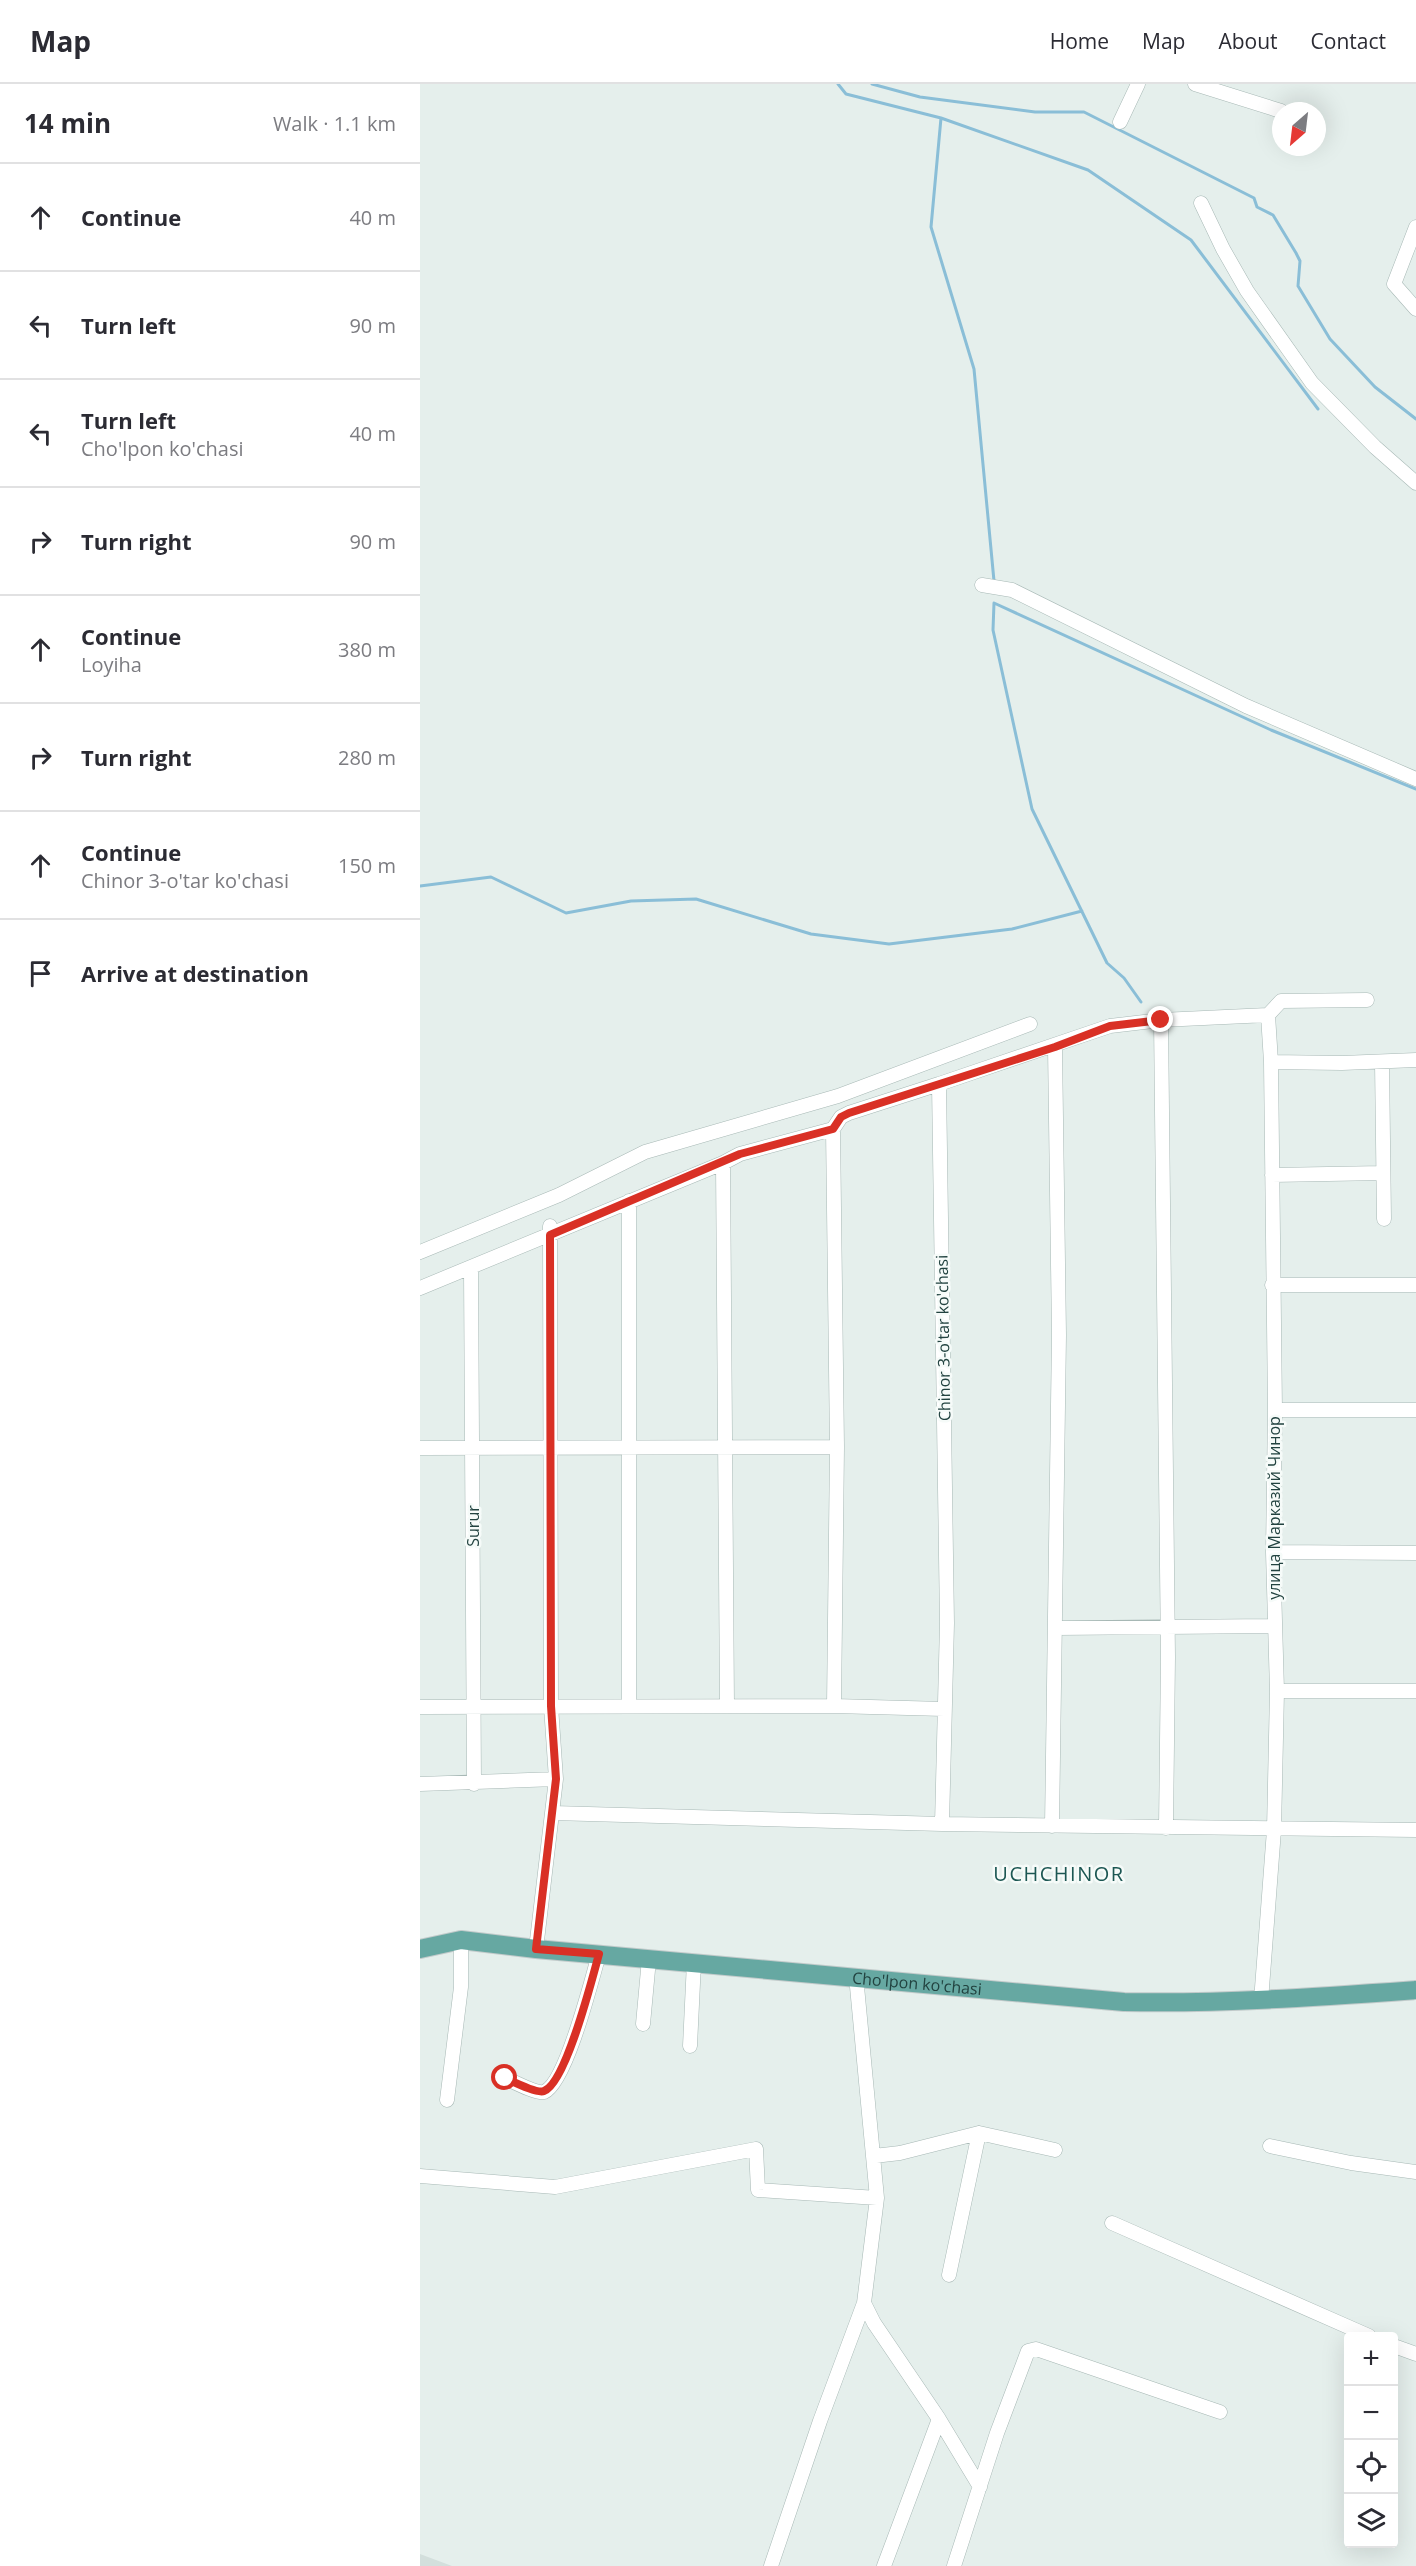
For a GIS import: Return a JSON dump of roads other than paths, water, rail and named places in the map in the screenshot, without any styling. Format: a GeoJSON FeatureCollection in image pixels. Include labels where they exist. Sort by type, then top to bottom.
{"type":"FeatureCollection","features":[{"type":"Feature","properties":{"kind":"main road","name":"Cho'lpon ko'chasi"},"geometry":{"type":"LineString","coordinates":[[420,1949],[461,1940],[536,1949],[1124,2001],[1185,2003],[1261,2001],[1416,1990]]}},
{"type":"Feature","properties":{"kind":"street"},"geometry":{"type":"LineString","coordinates":[[1120,122],[1138,84]]}},
{"type":"Feature","properties":{"kind":"street"},"geometry":{"type":"LineString","coordinates":[[1195,84],[1272,108]]}},
{"type":"Feature","properties":{"kind":"street"},"geometry":{"type":"LineString","coordinates":[[1201,203],[1223,249],[1260,313],[1312,383],[1375,447],[1416,483]]}},
{"type":"Feature","properties":{"kind":"street"},"geometry":{"type":"LineString","coordinates":[[1416,227],[1394,285],[1416,309]]}},
{"type":"Feature","properties":{"kind":"street"},"geometry":{"type":"LineString","coordinates":[[982,585],[1012,590],[1246,706],[1416,779]]}},
{"type":"Feature","properties":{"kind":"street"},"geometry":{"type":"LineString","coordinates":[[834,1706],[837,1447],[833,1129],[841,1117],[1055,1047],[1110,1026],[1161,1020],[1268,1015],[1281,1001],[1367,1000]]}},
{"type":"Feature","properties":{"kind":"street","name":"улица Марказий Чинор"},"geometry":{"type":"LineString","coordinates":[[1261,2001],[1274,1830],[1277,1691],[1273,1552],[1275,1410],[1271,1062],[1268,1015]]}},
{"type":"Feature","properties":{"kind":"street"},"geometry":{"type":"LineString","coordinates":[[1161,1020],[1167,1629],[1166,1828]]}},
{"type":"Feature","properties":{"kind":"street"},"geometry":{"type":"LineString","coordinates":[[420,1252],[559,1196],[645,1152],[838,1096],[1030,1024]]}},
{"type":"Feature","properties":{"kind":"street"},"geometry":{"type":"LineString","coordinates":[[1052,1826],[1056,1628],[1054,1549],[1059,1335],[1055,1047]]}},
{"type":"Feature","properties":{"kind":"street"},"geometry":{"type":"LineString","coordinates":[[953,1053],[959,1078]]}},
{"type":"Feature","properties":{"kind":"street"},"geometry":{"type":"LineString","coordinates":[[1271,1062],[1416,1060]]}},
{"type":"Feature","properties":{"kind":"street"},"geometry":{"type":"LineString","coordinates":[[1382,1062],[1384,1219]]}},
{"type":"Feature","properties":{"kind":"street","name":"Chinor 3-o'tar ko'chasi"},"geometry":{"type":"LineString","coordinates":[[939,1084],[947,1623],[942,1824]]}},
{"type":"Feature","properties":{"kind":"street"},"geometry":{"type":"LineString","coordinates":[[420,1288],[471,1269],[550,1230],[629,1201],[740,1154],[833,1129]]}},
{"type":"Feature","properties":{"kind":"street"},"geometry":{"type":"LineString","coordinates":[[723,1163],[727,1706]]}},
{"type":"Feature","properties":{"kind":"street"},"geometry":{"type":"LineString","coordinates":[[1272,1175],[1383,1173]]}},
{"type":"Feature","properties":{"kind":"street"},"geometry":{"type":"LineString","coordinates":[[629,1201],[629,1706]]}},
{"type":"Feature","properties":{"kind":"street"},"geometry":{"type":"LineString","coordinates":[[536,1949],[556,1779],[551,1706],[550,1230]]}},
{"type":"Feature","properties":{"kind":"street","name":"Surur"},"geometry":{"type":"LineString","coordinates":[[471,1269],[474,1784]]}},
{"type":"Feature","properties":{"kind":"street"},"geometry":{"type":"LineString","coordinates":[[1272,1285],[1416,1285]]}},
{"type":"Feature","properties":{"kind":"street"},"geometry":{"type":"LineString","coordinates":[[1275,1410],[1416,1410]]}},
{"type":"Feature","properties":{"kind":"street"},"geometry":{"type":"LineString","coordinates":[[420,1448],[837,1447]]}},
{"type":"Feature","properties":{"kind":"street"},"geometry":{"type":"LineString","coordinates":[[1273,1552],[1416,1553]]}},
{"type":"Feature","properties":{"kind":"street"},"geometry":{"type":"LineString","coordinates":[[1056,1628],[1167,1629],[1274,1626]]}},
{"type":"Feature","properties":{"kind":"street"},"geometry":{"type":"LineString","coordinates":[[1277,1691],[1416,1691]]}},
{"type":"Feature","properties":{"kind":"street"},"geometry":{"type":"LineString","coordinates":[[420,1707],[834,1706],[944,1709]]}},
{"type":"Feature","properties":{"kind":"street"},"geometry":{"type":"LineString","coordinates":[[420,1784],[474,1784],[556,1779]]}},
{"type":"Feature","properties":{"kind":"street"},"geometry":{"type":"LineString","coordinates":[[553,1813],[942,1824],[1416,1830]]}},
{"type":"Feature","properties":{"kind":"street"},"geometry":{"type":"LineString","coordinates":[[447,2100],[461,1987],[461,1940]]}},
{"type":"Feature","properties":{"kind":"street"},"geometry":{"type":"LineString","coordinates":[[505,2078],[538,2092],[545,2091],[556,2082],[567,2060],[599,1954]]}},
{"type":"Feature","properties":{"kind":"street"},"geometry":{"type":"LineString","coordinates":[[643,2024],[649,1959]]}},
{"type":"Feature","properties":{"kind":"street"},"geometry":{"type":"LineString","coordinates":[[690,2046],[694,1962]]}},
{"type":"Feature","properties":{"kind":"street"},"geometry":{"type":"LineString","coordinates":[[771,2566],[820,2421],[864,2303],[877,2198],[855,1976]]}},
{"type":"Feature","properties":{"kind":"street"},"geometry":{"type":"LineString","coordinates":[[874,2156],[900,2153],[979,2133],[1055,2150]]}},
{"type":"Feature","properties":{"kind":"street"},"geometry":{"type":"LineString","coordinates":[[949,2275],[979,2133]]}},
{"type":"Feature","properties":{"kind":"street"},"geometry":{"type":"LineString","coordinates":[[1270,2146],[1351,2163],[1416,2172]]}},
{"type":"Feature","properties":{"kind":"street"},"geometry":{"type":"LineString","coordinates":[[420,2176],[555,2187],[756,2149],[758,2190],[877,2198]]}},
{"type":"Feature","properties":{"kind":"street"},"geometry":{"type":"LineString","coordinates":[[1112,2223],[1358,2332]]}},
{"type":"Feature","properties":{"kind":"street"},"geometry":{"type":"LineString","coordinates":[[864,2303],[874,2323],[939,2419],[980,2487]]}},
{"type":"Feature","properties":{"kind":"street"},"geometry":{"type":"LineString","coordinates":[[1398,2347],[1416,2354]]}},
{"type":"Feature","properties":{"kind":"street"},"geometry":{"type":"LineString","coordinates":[[954,2566],[1028,2351],[1036,2349],[1220,2412]]}},
{"type":"Feature","properties":{"kind":"street"},"geometry":{"type":"LineString","coordinates":[[884,2566],[939,2419]]}},
{"type":"Feature","properties":{"kind":"waterway"},"geometry":{"type":"LineString","coordinates":[[838,84],[846,94],[941,118],[931,227],[974,369],[994,581]]}},
{"type":"Feature","properties":{"kind":"waterway"},"geometry":{"type":"LineString","coordinates":[[872,84],[920,97],[1035,112],[1084,112],[1254,198],[1257,207],[1273,215],[1296,253],[1300,261],[1298,286],[1330,339],[1375,387],[1416,419]]}},
{"type":"Feature","properties":{"kind":"waterway"},"geometry":{"type":"LineString","coordinates":[[941,118],[1088,170],[1191,240],[1318,409]]}},
{"type":"Feature","properties":{"kind":"waterway"},"geometry":{"type":"LineString","coordinates":[[1141,1002],[1124,978],[1107,963],[1032,809],[993,630],[994,603],[1271,730],[1416,789]]}},
{"type":"Feature","properties":{"kind":"waterway"},"geometry":{"type":"LineString","coordinates":[[420,886],[491,877],[566,913],[631,901],[696,899],[811,934],[889,944],[1012,929],[1082,911]]}},
{"type":"Feature","properties":{"kind":"district","name":"UCHCHINOR"},"geometry":{"type":"Point","coordinates":[1059,1874]}}]}
